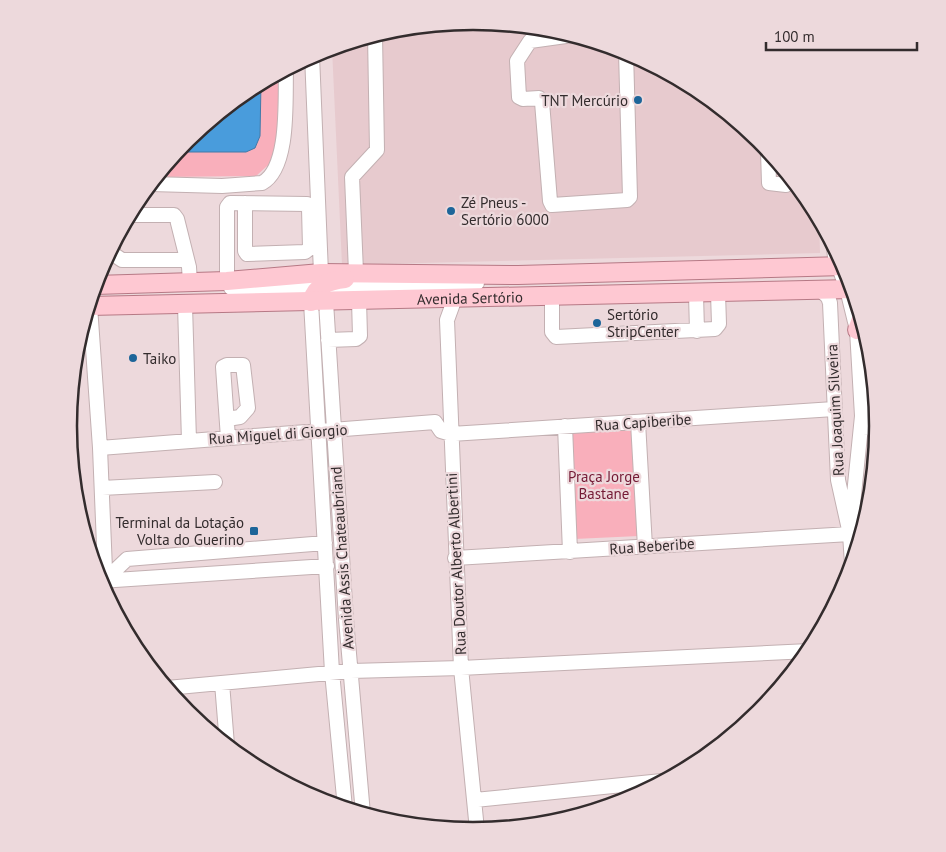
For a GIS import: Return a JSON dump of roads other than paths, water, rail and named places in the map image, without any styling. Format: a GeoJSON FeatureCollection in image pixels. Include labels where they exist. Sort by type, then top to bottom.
{"type":"FeatureCollection","features":[{"type":"Feature","properties":{"kind":"main road","name":"Avenida Sertório"},"geometry":{"type":"LineString","coordinates":[[98,300],[184,305],[318,292],[356,272],[387,275],[840,277]]}},
{"type":"Feature","properties":{"kind":"main road"},"geometry":{"type":"LineString","coordinates":[[318,292],[334,280],[387,275]]}},
{"type":"Feature","properties":{"kind":"main road","name":"Avenida Sertório"},"geometry":{"type":"LineString","coordinates":[[103,285],[227,281],[318,292],[360,300],[819,290],[841,279]]}},
{"type":"Feature","properties":{"kind":"street"},"geometry":{"type":"LineString","coordinates":[[551,38],[530,41],[517,61],[519,97],[523,99],[540,98],[542,102],[550,201],[552,205],[627,200],[630,197],[626,61]]}},
{"type":"Feature","properties":{"kind":"street"},"geometry":{"type":"LineString","coordinates":[[356,272],[352,177],[377,150],[375,42]]}},
{"type":"Feature","properties":{"kind":"street"},"geometry":{"type":"LineString","coordinates":[[312,64],[318,292]]}},
{"type":"Feature","properties":{"kind":"street"},"geometry":{"type":"LineString","coordinates":[[160,184],[222,186],[262,183],[267,180],[274,174],[280,156],[285,78]]}},
{"type":"Feature","properties":{"kind":"street"},"geometry":{"type":"LineString","coordinates":[[768,162],[769,183],[786,185]]}},
{"type":"Feature","properties":{"kind":"street"},"geometry":{"type":"LineString","coordinates":[[227,281],[227,207],[232,203],[245,203],[307,204],[309,208],[309,250],[305,252],[247,254],[245,251],[245,203]]}},
{"type":"Feature","properties":{"kind":"street"},"geometry":{"type":"LineString","coordinates":[[138,215],[174,215],[177,219],[187,260],[190,282]]}},
{"type":"Feature","properties":{"kind":"street"},"geometry":{"type":"LineString","coordinates":[[116,256],[122,260],[187,260]]}},
{"type":"Feature","properties":{"kind":"street"},"geometry":{"type":"LineString","coordinates":[[98,300],[840,277]]}},
{"type":"Feature","properties":{"kind":"street","name":"Rua Joaquim Silveira"},"geometry":{"type":"LineString","coordinates":[[819,290],[828,297],[830,302],[838,480],[851,543]]}},
{"type":"Feature","properties":{"kind":"street","name":"Avenida Assis Chateaubriand"},"geometry":{"type":"LineString","coordinates":[[318,292],[328,340],[346,619],[362,806]]}},
{"type":"Feature","properties":{"kind":"street","name":"Avenida Assis Chateaubriand"},"geometry":{"type":"LineString","coordinates":[[318,292],[318,431],[332,672],[344,800]]}},
{"type":"Feature","properties":{"kind":"street"},"geometry":{"type":"LineString","coordinates":[[552,296],[552,332],[554,337],[696,331],[718,327],[718,293]]}},
{"type":"Feature","properties":{"kind":"street"},"geometry":{"type":"LineString","coordinates":[[696,294],[696,331]]}},
{"type":"Feature","properties":{"kind":"street","name":"Rua Doutor Alberto Albertini"},"geometry":{"type":"LineString","coordinates":[[455,298],[447,320],[455,558],[461,668],[476,822]]}},
{"type":"Feature","properties":{"kind":"street"},"geometry":{"type":"LineString","coordinates":[[328,340],[356,339],[360,336],[360,300]]}},
{"type":"Feature","properties":{"kind":"street"},"geometry":{"type":"LineString","coordinates":[[184,305],[189,441]]}},
{"type":"Feature","properties":{"kind":"street"},"geometry":{"type":"LineString","coordinates":[[92,318],[102,488],[103,566]]}},
{"type":"Feature","properties":{"kind":"street","name":"Rua Joaquim Silveira"},"geometry":{"type":"LineString","coordinates":[[850,534],[863,422],[860,343]]}},
{"type":"Feature","properties":{"kind":"street","name":"Rua Capiberibe"},"geometry":{"type":"LineString","coordinates":[[451,434],[834,409]]}},
{"type":"Feature","properties":{"kind":"street"},"geometry":{"type":"LineString","coordinates":[[227,419],[228,438]]}},
{"type":"Feature","properties":{"kind":"street"},"geometry":{"type":"LineString","coordinates":[[863,422],[869,420]]}},
{"type":"Feature","properties":{"kind":"street","name":"Rua Miguel di Giorgio"},"geometry":{"type":"LineString","coordinates":[[100,448],[435,422],[441,431],[451,434]]}},
{"type":"Feature","properties":{"kind":"street"},"geometry":{"type":"LineString","coordinates":[[638,422],[645,547]]}},
{"type":"Feature","properties":{"kind":"street"},"geometry":{"type":"LineString","coordinates":[[863,422],[869,424]]}},
{"type":"Feature","properties":{"kind":"street"},"geometry":{"type":"LineString","coordinates":[[565,426],[570,552]]}},
{"type":"Feature","properties":{"kind":"street"},"geometry":{"type":"LineString","coordinates":[[102,488],[215,482]]}},
{"type":"Feature","properties":{"kind":"street","name":"Rua Beberibe"},"geometry":{"type":"LineString","coordinates":[[455,558],[850,534]]}},
{"type":"Feature","properties":{"kind":"street"},"geometry":{"type":"LineString","coordinates":[[108,580],[127,559],[325,543]]}},
{"type":"Feature","properties":{"kind":"street"},"geometry":{"type":"LineString","coordinates":[[212,553],[214,574]]}},
{"type":"Feature","properties":{"kind":"street"},"geometry":{"type":"LineString","coordinates":[[110,584],[214,574],[327,566]]}},
{"type":"Feature","properties":{"kind":"street"},"geometry":{"type":"LineString","coordinates":[[330,620],[346,619]]}},
{"type":"Feature","properties":{"kind":"street"},"geometry":{"type":"LineString","coordinates":[[175,687],[332,672],[461,668],[798,652]]}},
{"type":"Feature","properties":{"kind":"street"},"geometry":{"type":"LineString","coordinates":[[222,682],[226,735]]}},
{"type":"Feature","properties":{"kind":"street"},"geometry":{"type":"LineString","coordinates":[[475,800],[642,784]]}},
{"type":"Feature","properties":{"kind":"water"},"geometry":{"type":"Polygon","coordinates":[[[261,92],[260,136],[255,148],[246,152],[187,152],[212,128],[261,92]]]}},
{"type":"Feature","properties":{"kind":"place","name":"TNT Mercúrio"},"geometry":{"type":"Point","coordinates":[638,100]}},
{"type":"Feature","properties":{"kind":"place","name":"Zé Pneus - Sertório 6000"},"geometry":{"type":"Point","coordinates":[451,211]}},
{"type":"Feature","properties":{"kind":"place","name":"Sertório StripCenter"},"geometry":{"type":"Point","coordinates":[597,323]}},
{"type":"Feature","properties":{"kind":"place","name":"Taiko"},"geometry":{"type":"Point","coordinates":[133,358]}},
{"type":"Feature","properties":{"kind":"place","name":"Terminal da Lotação Volta do Guerino"},"geometry":{"type":"Point","coordinates":[254,531]}},
{"type":"Feature","properties":{"kind":"park label","name":"Praça Jorge Bastane"},"geometry":{"type":"Point","coordinates":[604,484]}}]}
